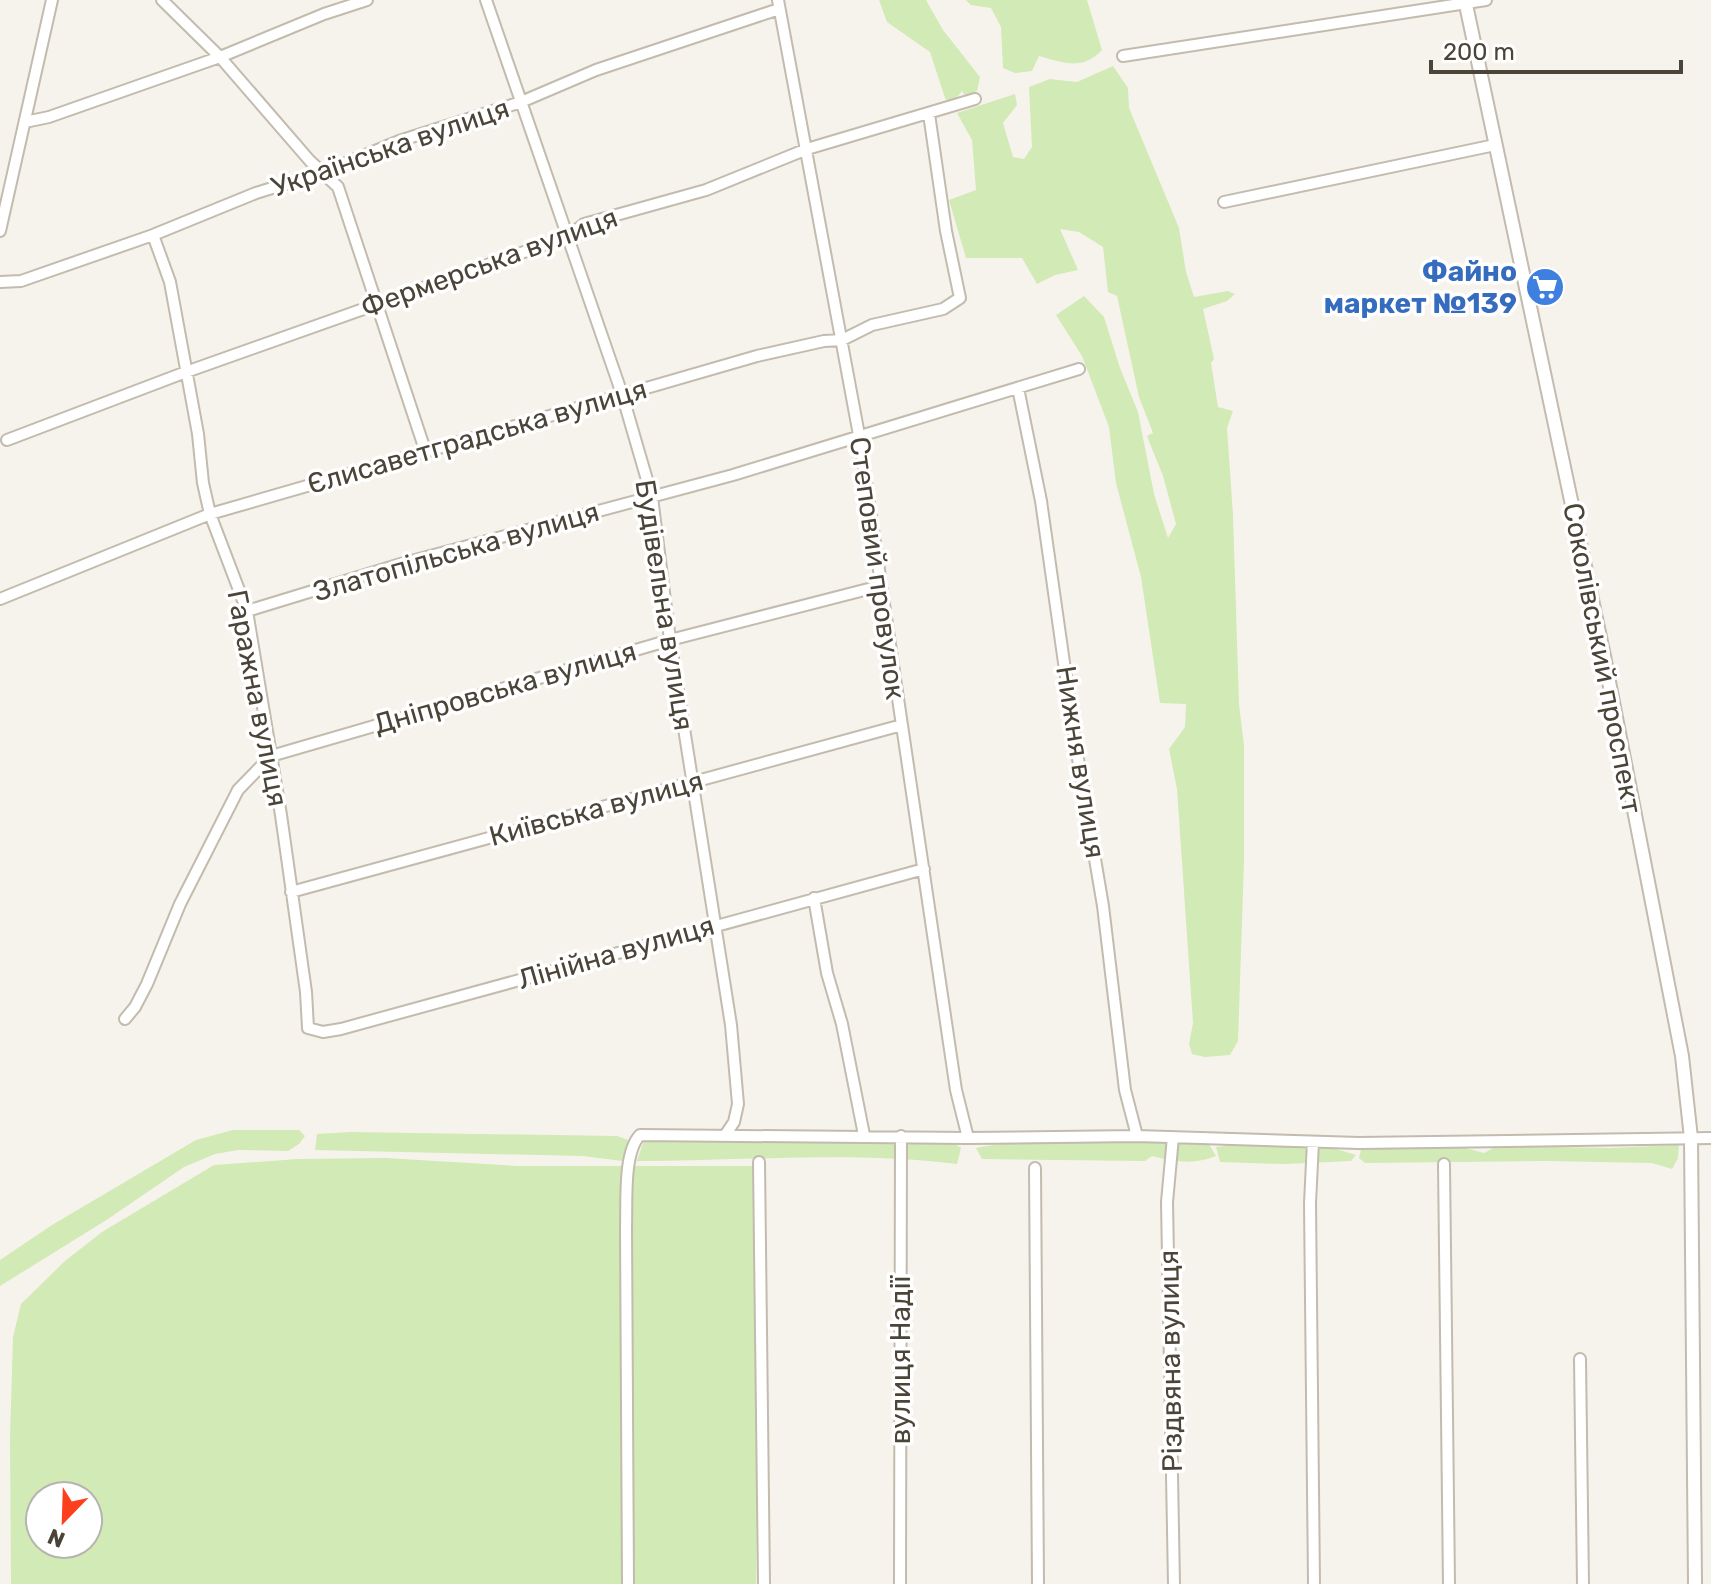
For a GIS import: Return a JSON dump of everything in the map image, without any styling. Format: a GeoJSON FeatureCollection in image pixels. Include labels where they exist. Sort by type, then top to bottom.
{"type":"FeatureCollection","features":[{"type":"Feature","properties":{"kind":"street"},"geometry":{"type":"LineString","coordinates":[[0,231],[52,0]]}},
{"type":"Feature","properties":{"kind":"street"},"geometry":{"type":"LineString","coordinates":[[162,0],[220,57],[310,161],[338,187],[426,453]]}},
{"type":"Feature","properties":{"kind":"street"},"geometry":{"type":"LineString","coordinates":[[25,122],[49,117],[220,57],[324,14],[367,0]]}},
{"type":"Feature","properties":{"kind":"street","name":"Будівельна вулиця"},"geometry":{"type":"LineString","coordinates":[[486,0],[622,394],[652,497],[670,640],[731,1025],[738,1104],[734,1122],[726,1134]]}},
{"type":"Feature","properties":{"kind":"street"},"geometry":{"type":"LineString","coordinates":[[1123,56],[1486,0]]}},
{"type":"Feature","properties":{"kind":"street","name":"Соколівський проспект"},"geometry":{"type":"LineString","coordinates":[[1466,2],[1604,656],[1682,1056],[1691,1138],[1695,1584]]}},
{"type":"Feature","properties":{"kind":"street","name":"Українська вулиця"},"geometry":{"type":"LineString","coordinates":[[0,282],[21,281],[153,235],[256,193],[324,172],[399,141],[521,102],[596,70],[778,4]]}},
{"type":"Feature","properties":{"kind":"street","name":"Степовий провулок"},"geometry":{"type":"LineString","coordinates":[[778,4],[859,435],[956,1090],[968,1138]]}},
{"type":"Feature","properties":{"kind":"street","name":"Фермерська вулиця"},"geometry":{"type":"LineString","coordinates":[[7,440],[186,372],[569,236],[584,224],[706,190],[807,149],[975,99]]}},
{"type":"Feature","properties":{"kind":"street","name":"Єлисаветградська вулиця"},"geometry":{"type":"LineString","coordinates":[[0,599],[210,514],[757,356],[842,340],[872,325],[943,309],[960,298],[946,231],[929,114]]}},
{"type":"Feature","properties":{"kind":"street"},"geometry":{"type":"LineString","coordinates":[[1224,202],[1495,145]]}},
{"type":"Feature","properties":{"kind":"street","name":"Гаражна вулиця"},"geometry":{"type":"LineString","coordinates":[[153,235],[170,282],[210,514],[247,611],[306,992],[308,1028]]}},
{"type":"Feature","properties":{"kind":"street","name":"Златопільська вулиця"},"geometry":{"type":"LineString","coordinates":[[247,611],[404,563],[733,475],[1079,369]]}},
{"type":"Feature","properties":{"kind":"street","name":"Нижня вулиця"},"geometry":{"type":"LineString","coordinates":[[1018,388],[1041,501],[1076,747],[1103,906],[1125,1090],[1137,1136]]}},
{"type":"Feature","properties":{"kind":"street","name":"Дніпровська вулиця"},"geometry":{"type":"LineString","coordinates":[[271,756],[670,640],[880,586]]}},
{"type":"Feature","properties":{"kind":"street","name":"Київська вулиця"},"geometry":{"type":"LineString","coordinates":[[291,892],[902,725]]}},
{"type":"Feature","properties":{"kind":"street"},"geometry":{"type":"LineString","coordinates":[[125,1019],[147,984],[180,904],[238,790],[271,756]]}},
{"type":"Feature","properties":{"kind":"street","name":"Лінійна вулиця"},"geometry":{"type":"LineString","coordinates":[[308,1028],[323,1032],[341,1029],[924,869]]}},
{"type":"Feature","properties":{"kind":"street"},"geometry":{"type":"LineString","coordinates":[[814,898],[827,973],[842,1024],[864,1135]]}},
{"type":"Feature","properties":{"kind":"street"},"geometry":{"type":"LineString","coordinates":[[628,1584],[626,1227],[628,1172],[633,1142],[640,1135],[1137,1136],[1359,1143],[1711,1138]]}},
{"type":"Feature","properties":{"kind":"street","name":"вулиця Надії"},"geometry":{"type":"LineString","coordinates":[[900,1584],[901,1136]]}},
{"type":"Feature","properties":{"kind":"street","name":"Різдвяна вулиця"},"geometry":{"type":"LineString","coordinates":[[1173,1137],[1167,1202],[1174,1584]]}},
{"type":"Feature","properties":{"kind":"street"},"geometry":{"type":"LineString","coordinates":[[1313,1142],[1310,1203],[1314,1584]]}},
{"type":"Feature","properties":{"kind":"street"},"geometry":{"type":"LineString","coordinates":[[759,1162],[764,1584]]}},
{"type":"Feature","properties":{"kind":"street"},"geometry":{"type":"LineString","coordinates":[[1444,1164],[1449,1584]]}},
{"type":"Feature","properties":{"kind":"street"},"geometry":{"type":"LineString","coordinates":[[1035,1168],[1038,1584]]}},
{"type":"Feature","properties":{"kind":"street"},"geometry":{"type":"LineString","coordinates":[[1580,1359],[1583,1584]]}},
{"type":"Feature","properties":{"kind":"green space"},"geometry":{"type":"Polygon","coordinates":[[[879,0],[926,0],[943,30],[980,77],[977,91],[966,97],[962,91],[951,105],[945,98],[930,52],[887,22],[879,0]]]}},
{"type":"Feature","properties":{"kind":"green space"},"geometry":{"type":"Polygon","coordinates":[[[966,0],[1087,0],[1102,50],[1087,61],[1072,64],[1039,56],[1032,71],[1015,73],[1003,68],[1001,27],[991,8],[971,5],[966,0]]]}},
{"type":"Feature","properties":{"kind":"green space"},"geometry":{"type":"Polygon","coordinates":[[[1113,66],[1128,88],[1129,108],[1179,228],[1186,272],[1194,297],[1228,291],[1235,294],[1227,301],[1203,309],[1214,359],[1211,363],[1218,407],[1233,411],[1227,428],[1239,704],[1244,746],[1244,861],[1238,1041],[1230,1055],[1205,1057],[1192,1054],[1189,1044],[1193,1023],[1177,789],[1169,749],[1185,727],[1186,704],[1160,703],[1141,577],[1116,483],[1109,427],[1082,356],[1056,315],[1084,296],[1104,317],[1138,412],[1154,494],[1168,538],[1176,524],[1163,476],[1147,436],[1153,433],[1139,397],[1117,296],[1108,292],[1103,247],[1079,232],[1060,229],[1078,270],[1055,275],[1037,284],[1022,258],[966,258],[949,200],[976,190],[972,140],[957,113],[1015,94],[1017,105],[1003,123],[1013,157],[1024,159],[1032,147],[1029,87],[1050,79],[1077,82],[1113,66]]]}},
{"type":"Feature","properties":{"kind":"green space"},"geometry":{"type":"Polygon","coordinates":[[[233,1130],[299,1130],[305,1136],[288,1151],[238,1150],[215,1154],[184,1167],[0,1286],[0,1260],[52,1225],[196,1140],[233,1130]]]}},
{"type":"Feature","properties":{"kind":"green space"},"geometry":{"type":"Polygon","coordinates":[[[317,1134],[617,1136],[628,1140],[623,1161],[582,1156],[315,1150],[317,1134]]]}},
{"type":"Feature","properties":{"kind":"green space"},"geometry":{"type":"Polygon","coordinates":[[[644,1140],[952,1142],[961,1148],[957,1164],[837,1157],[637,1161],[644,1140]]]}},
{"type":"Feature","properties":{"kind":"green space"},"geometry":{"type":"Polygon","coordinates":[[[1207,1141],[1216,1156],[1192,1162],[1152,1156],[1145,1161],[982,1159],[976,1148],[1011,1142],[1207,1141]]]}},
{"type":"Feature","properties":{"kind":"green space"},"geometry":{"type":"Polygon","coordinates":[[[1241,1144],[1336,1149],[1356,1155],[1351,1161],[1284,1164],[1220,1162],[1216,1147],[1241,1144]]]}},
{"type":"Feature","properties":{"kind":"green space"},"geometry":{"type":"Polygon","coordinates":[[[1679,1145],[1678,1158],[1672,1169],[1652,1163],[1365,1163],[1359,1158],[1361,1149],[1462,1147],[1484,1153],[1497,1146],[1611,1148],[1679,1145]]]}},
{"type":"Feature","properties":{"kind":"green space"},"geometry":{"type":"Polygon","coordinates":[[[386,1158],[518,1166],[756,1166],[756,1584],[11,1584],[13,1337],[21,1304],[65,1261],[102,1232],[214,1165],[298,1159],[386,1158]]]}},
{"type":"Feature","properties":{"kind":"place","name":"Файно маркет №139"},"geometry":{"type":"Point","coordinates":[1545,287]}}]}
